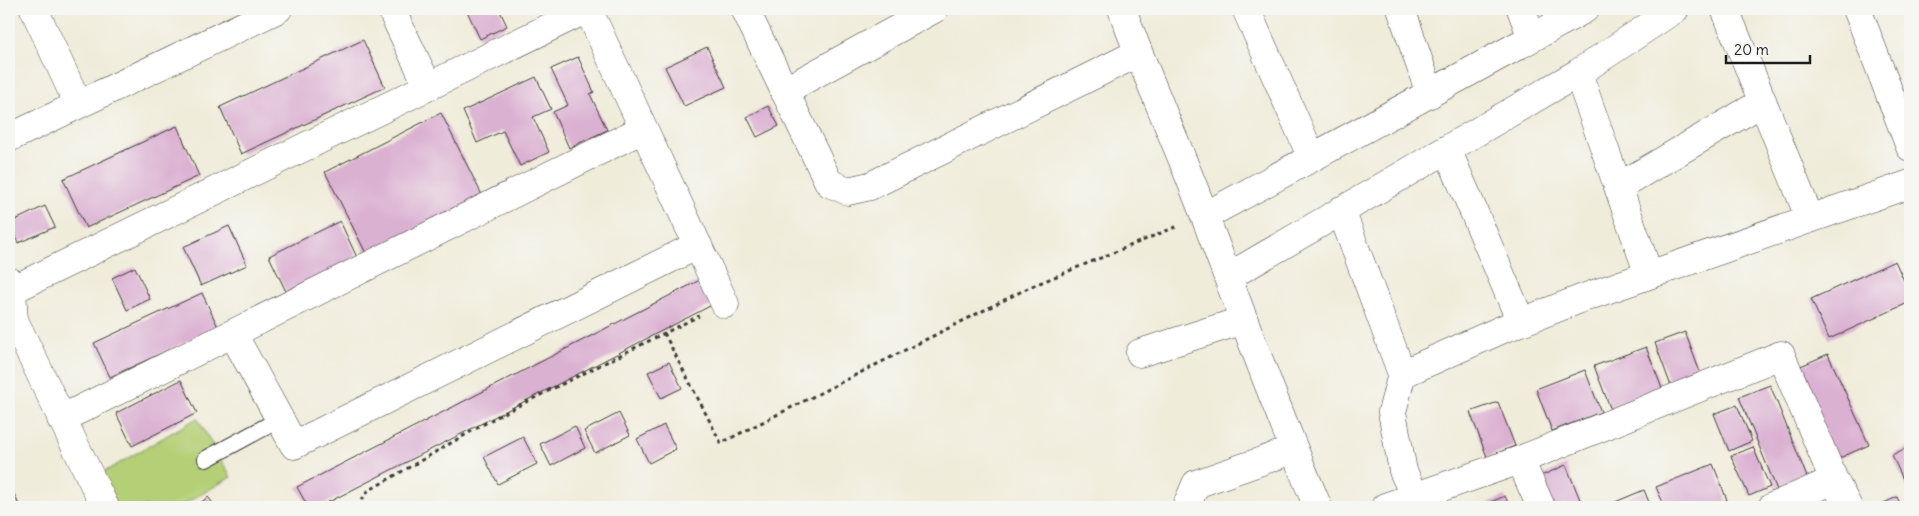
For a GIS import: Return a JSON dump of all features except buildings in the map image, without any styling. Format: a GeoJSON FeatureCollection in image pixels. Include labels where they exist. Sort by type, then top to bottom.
{"type":"FeatureCollection","features":[{"type":"Feature","properties":{"kind":"street"},"geometry":{"type":"LineString","coordinates":[[34,9],[78,104]]}},
{"type":"Feature","properties":{"kind":"street"},"geometry":{"type":"LineString","coordinates":[[391,9],[428,86]]}},
{"type":"Feature","properties":{"kind":"street"},"geometry":{"type":"LineString","coordinates":[[105,507],[14,320],[11,286],[588,9],[725,304]]}},
{"type":"Feature","properties":{"kind":"street"},"geometry":{"type":"LineString","coordinates":[[745,9],[829,183],[848,191],[870,186],[1138,53]]}},
{"type":"Feature","properties":{"kind":"street"},"geometry":{"type":"LineString","coordinates":[[784,91],[934,9]]}},
{"type":"Feature","properties":{"kind":"street"},"geometry":{"type":"LineString","coordinates":[[1122,9],[1138,53],[1205,216],[1293,450],[1318,507]]}},
{"type":"Feature","properties":{"kind":"street"},"geometry":{"type":"LineString","coordinates":[[1246,9],[1312,158]]}},
{"type":"Feature","properties":{"kind":"street"},"geometry":{"type":"LineString","coordinates":[[1401,9],[1430,94]]}},
{"type":"Feature","properties":{"kind":"street"},"geometry":{"type":"LineString","coordinates":[[1522,9],[1532,38]]}},
{"type":"Feature","properties":{"kind":"street"},"geometry":{"type":"LineString","coordinates":[[1205,216],[1585,9]]}},
{"type":"Feature","properties":{"kind":"street"},"geometry":{"type":"LineString","coordinates":[[1228,277],[1578,73],[1675,9]]}},
{"type":"Feature","properties":{"kind":"street"},"geometry":{"type":"LineString","coordinates":[[1725,9],[1810,219]]}},
{"type":"Feature","properties":{"kind":"street"},"geometry":{"type":"LineString","coordinates":[[1857,9],[1910,147]]}},
{"type":"Feature","properties":{"kind":"street"},"geometry":{"type":"LineString","coordinates":[[9,138],[262,12]]}},
{"type":"Feature","properties":{"kind":"street"},"geometry":{"type":"LineString","coordinates":[[1578,73],[1648,275]]}},
{"type":"Feature","properties":{"kind":"street"},"geometry":{"type":"LineString","coordinates":[[1618,187],[1763,102]]}},
{"type":"Feature","properties":{"kind":"street"},"geometry":{"type":"LineString","coordinates":[[61,419],[643,129]]}},
{"type":"Feature","properties":{"kind":"street"},"geometry":{"type":"LineString","coordinates":[[1447,149],[1521,322]]}},
{"type":"Feature","properties":{"kind":"street"},"geometry":{"type":"LineString","coordinates":[[1402,374],[1521,322],[1582,298],[1910,184]]}},
{"type":"Feature","properties":{"kind":"street"},"geometry":{"type":"LineString","coordinates":[[1341,210],[1402,374],[1392,412],[1403,471],[1418,502]]}},
{"type":"Feature","properties":{"kind":"street"},"geometry":{"type":"LineString","coordinates":[[233,334],[294,444],[698,245]]}},
{"type":"Feature","properties":{"kind":"street"},"geometry":{"type":"LineString","coordinates":[[1140,353],[1244,320]]}},
{"type":"Feature","properties":{"kind":"street"},"geometry":{"type":"LineString","coordinates":[[1385,507],[1418,502],[1781,355],[1834,480],[1848,507]]}},
{"type":"Feature","properties":{"kind":"street"},"geometry":{"type":"LineString","coordinates":[[1186,507],[1196,484],[1293,450]]}},
{"type":"Feature","properties":{"kind":"street"},"geometry":{"type":"LineString","coordinates":[[1520,460],[1541,507]]}},
{"type":"Feature","properties":{"kind":"street"},"geometry":{"type":"LineString","coordinates":[[1772,507],[1834,480]]}},
{"type":"Feature","properties":{"kind":"lane"},"geometry":{"type":"LineString","coordinates":[[206,459],[280,418]]}},
{"type":"Feature","properties":{"kind":"path"},"geometry":{"type":"LineString","coordinates":[[664,334],[721,443],[1030,287],[1205,216]]}},
{"type":"Feature","properties":{"kind":"path"},"geometry":{"type":"LineString","coordinates":[[357,507],[368,491],[487,422],[725,304]]}},
{"type":"Feature","properties":{"kind":"green space"},"geometry":{"type":"Polygon","coordinates":[[[197,418],[231,477],[179,507],[117,507],[99,475],[197,418]]]}}]}
